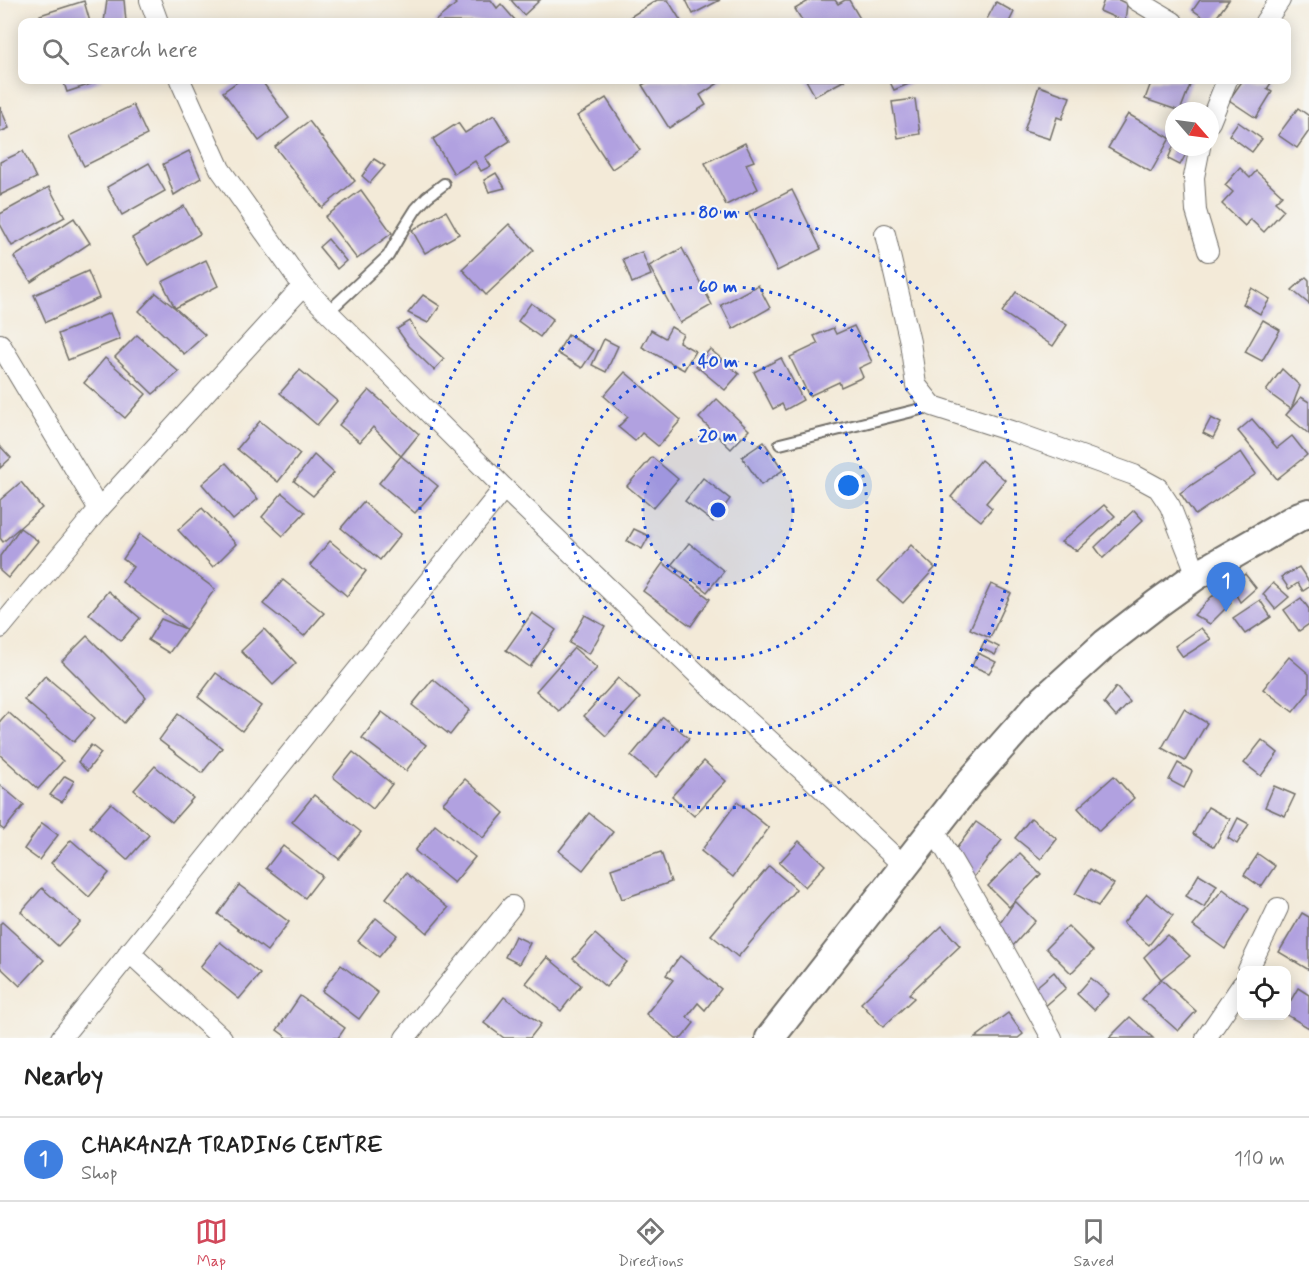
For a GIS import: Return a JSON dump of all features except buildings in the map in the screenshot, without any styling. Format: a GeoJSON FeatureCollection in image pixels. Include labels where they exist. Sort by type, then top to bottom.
{"type":"FeatureCollection","features":[{"type":"Feature","properties":{"kind":"main road"},"geometry":{"type":"LineString","coordinates":[[770,1038],[971,782],[1039,704],[1105,644],[1158,603],[1197,575],[1306,509]]}},
{"type":"Feature","properties":{"kind":"street"},"geometry":{"type":"LineString","coordinates":[[150,0],[157,18]]}},
{"type":"Feature","properties":{"kind":"street"},"geometry":{"type":"LineString","coordinates":[[1136,0],[1166,18]]}},
{"type":"Feature","properties":{"kind":"street"},"geometry":{"type":"LineString","coordinates":[[1268,18],[1281,0]]}},
{"type":"Feature","properties":{"kind":"street"},"geometry":{"type":"LineString","coordinates":[[182,84],[220,169],[303,286],[504,488],[716,692],[905,867]]}},
{"type":"Feature","properties":{"kind":"street"},"geometry":{"type":"LineString","coordinates":[[1218,102],[1225,84]]}},
{"type":"Feature","properties":{"kind":"street"},"geometry":{"type":"LineString","coordinates":[[1198,156],[1194,177],[1196,211],[1208,251]]}},
{"type":"Feature","properties":{"kind":"street"},"geometry":{"type":"LineString","coordinates":[[885,234],[910,342],[915,385],[933,406],[1134,475],[1158,488],[1170,506],[1197,575]]}},
{"type":"Feature","properties":{"kind":"street"},"geometry":{"type":"LineString","coordinates":[[0,628],[99,509],[303,286]]}},
{"type":"Feature","properties":{"kind":"street"},"geometry":{"type":"LineString","coordinates":[[0,344],[99,509]]}},
{"type":"Feature","properties":{"kind":"street"},"geometry":{"type":"LineString","coordinates":[[60,1038],[504,488]]}},
{"type":"Feature","properties":{"kind":"street"},"geometry":{"type":"LineString","coordinates":[[934,830],[994,932],[1052,1038]]}},
{"type":"Feature","properties":{"kind":"street"},"geometry":{"type":"LineString","coordinates":[[405,1038],[512,906]]}},
{"type":"Feature","properties":{"kind":"street"},"geometry":{"type":"LineString","coordinates":[[1250,966],[1278,908]]}},
{"type":"Feature","properties":{"kind":"street"},"geometry":{"type":"LineString","coordinates":[[129,952],[222,1038]]}},
{"type":"Feature","properties":{"kind":"street"},"geometry":{"type":"LineString","coordinates":[[1206,1038],[1237,992]]}},
{"type":"Feature","properties":{"kind":"lane"},"geometry":{"type":"LineString","coordinates":[[328,312],[388,256],[416,209],[427,196],[444,184]]}},
{"type":"Feature","properties":{"kind":"lane"},"geometry":{"type":"LineString","coordinates":[[780,444],[933,406]]}},
{"type":"Feature","properties":{"kind":"place","name":"CHAKANZA TRADING CENTRE"},"geometry":{"type":"Point","coordinates":[1226,612]}}]}
